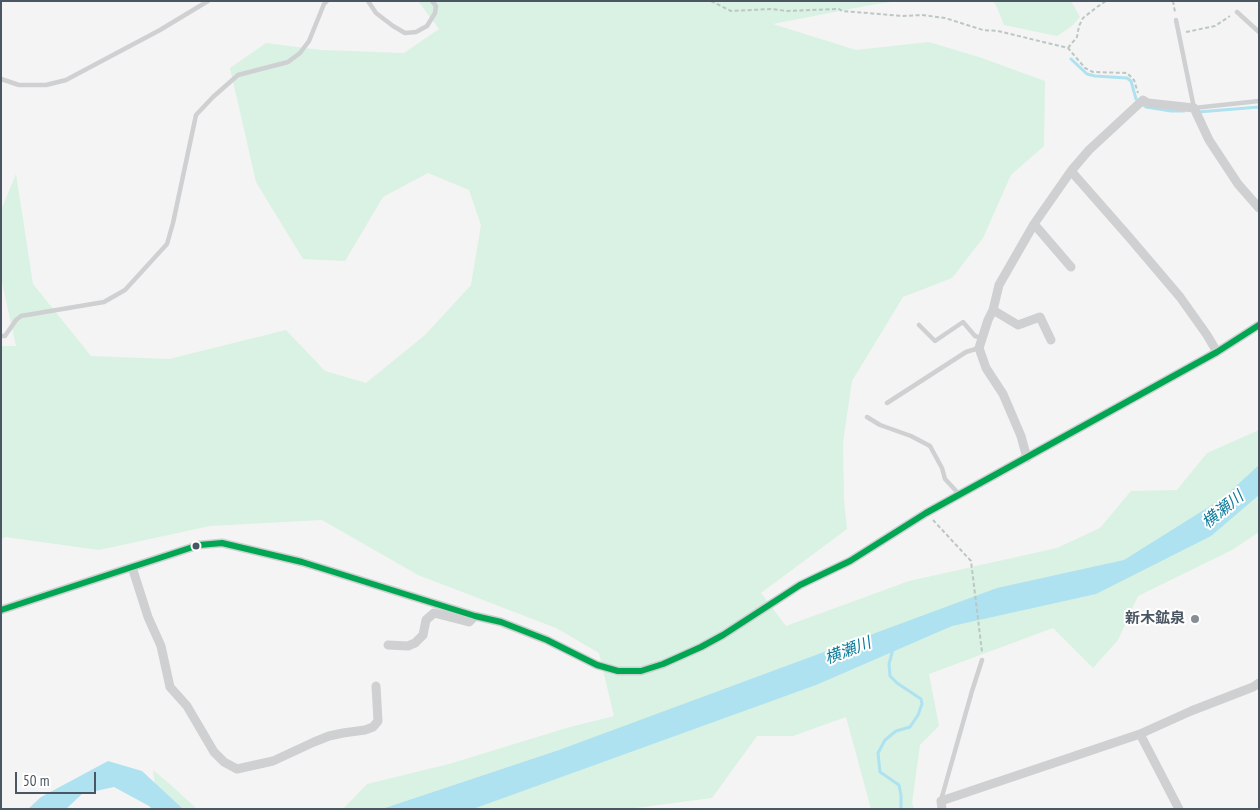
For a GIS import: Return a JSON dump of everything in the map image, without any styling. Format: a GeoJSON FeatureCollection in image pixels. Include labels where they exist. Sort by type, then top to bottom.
{"type":"FeatureCollection","features":[{"type":"Feature","properties":{"kind":"street"},"geometry":{"type":"LineString","coordinates":[[1027,458],[1021,436],[1003,394],[986,368],[980,343],[993,310],[999,285],[1034,224],[1071,171],[1089,150],[1143,100],[1148,103],[1194,108],[1214,148],[1238,184],[1259,208]]}},
{"type":"Feature","properties":{"kind":"street"},"geometry":{"type":"LineString","coordinates":[[1071,171],[1180,297],[1217,352]]}},
{"type":"Feature","properties":{"kind":"street"},"geometry":{"type":"LineString","coordinates":[[1034,224],[1071,267]]}},
{"type":"Feature","properties":{"kind":"street"},"geometry":{"type":"LineString","coordinates":[[993,310],[1018,325],[1040,318],[1051,340]]}},
{"type":"Feature","properties":{"kind":"street"},"geometry":{"type":"LineString","coordinates":[[1,610],[199,545],[222,543],[302,562],[475,616],[501,622],[546,640],[597,665],[618,670],[640,671],[663,664],[708,643],[800,586],[850,560],[926,513],[1217,352],[1259,325]]}},
{"type":"Feature","properties":{"kind":"street"},"geometry":{"type":"LineString","coordinates":[[132,567],[148,617],[160,646],[170,687],[187,706],[214,752],[224,762],[237,769],[273,761],[329,736],[366,730],[373,727],[378,721],[376,686]]}},
{"type":"Feature","properties":{"kind":"street"},"geometry":{"type":"LineString","coordinates":[[388,645],[408,646],[415,643],[423,635],[426,620],[434,613],[468,622],[475,616]]}},
{"type":"Feature","properties":{"kind":"street"},"geometry":{"type":"LineString","coordinates":[[942,805],[1140,734],[1259,683]]}},
{"type":"Feature","properties":{"kind":"street"},"geometry":{"type":"LineString","coordinates":[[1140,734],[1179,809]]}},
{"type":"Feature","properties":{"kind":"lane"},"geometry":{"type":"LineString","coordinates":[[1,79],[19,85],[46,85],[66,80],[160,30],[208,1]]}},
{"type":"Feature","properties":{"kind":"lane"},"geometry":{"type":"LineString","coordinates":[[1,336],[5,336],[20,316],[104,302],[125,290],[167,244],[196,114],[238,75],[288,62],[300,53],[309,41],[324,4],[327,1]]}},
{"type":"Feature","properties":{"kind":"lane"},"geometry":{"type":"LineString","coordinates":[[368,1],[376,13],[393,26],[405,32],[416,32],[427,26],[435,13],[436,6],[432,1]]}},
{"type":"Feature","properties":{"kind":"lane"},"geometry":{"type":"LineString","coordinates":[[1237,12],[1259,32]]}},
{"type":"Feature","properties":{"kind":"lane"},"geometry":{"type":"LineString","coordinates":[[1176,20],[1194,108],[1259,101]]}},
{"type":"Feature","properties":{"kind":"lane"},"geometry":{"type":"LineString","coordinates":[[886,403],[980,343],[963,322],[934,341],[919,325]]}},
{"type":"Feature","properties":{"kind":"lane"},"geometry":{"type":"LineString","coordinates":[[867,417],[880,425],[911,436],[930,446],[942,468],[945,479],[959,494]]}},
{"type":"Feature","properties":{"kind":"lane"},"geometry":{"type":"LineString","coordinates":[[942,805],[982,660]]}},
{"type":"Feature","properties":{"kind":"path"},"geometry":{"type":"LineString","coordinates":[[711,1],[731,11],[838,9],[842,11],[945,18],[983,30],[998,31],[1068,48],[1086,68],[1093,72],[1127,73],[1134,80],[1139,95],[1143,100]]}},
{"type":"Feature","properties":{"kind":"path"},"geometry":{"type":"LineString","coordinates":[[1068,48],[1077,37],[1083,18],[1096,5],[1106,1]]}},
{"type":"Feature","properties":{"kind":"path"},"geometry":{"type":"LineString","coordinates":[[1173,1],[1176,20]]}},
{"type":"Feature","properties":{"kind":"path"},"geometry":{"type":"LineString","coordinates":[[1179,33],[1215,26],[1237,12]]}},
{"type":"Feature","properties":{"kind":"path"},"geometry":{"type":"LineString","coordinates":[[926,513],[971,561],[982,660]]}},
{"type":"Feature","properties":{"kind":"green space"},"geometry":{"type":"Polygon","coordinates":[[[418,1],[898,1],[773,24],[856,50],[929,42],[979,57],[1045,81],[1044,146],[1011,175],[983,238],[952,278],[903,297],[852,381],[843,442],[844,500],[847,529],[761,593],[786,626],[909,581],[1057,548],[1100,528],[1131,491],[1177,490],[1207,453],[1259,430],[1259,532],[1232,550],[1138,596],[1118,640],[1093,668],[1053,628],[929,674],[939,726],[920,745],[912,803],[914,809],[871,809],[846,717],[793,736],[757,736],[712,798],[628,809],[343,809],[367,784],[449,764],[570,727],[614,716],[599,653],[556,628],[418,575],[322,520],[210,526],[99,550],[5,537],[1,540],[1,346],[16,346],[1,278],[1,210],[16,174],[33,284],[91,356],[169,359],[286,330],[325,371],[366,383],[425,335],[471,285],[481,225],[469,190],[428,173],[383,197],[345,261],[303,259],[256,182],[230,68],[266,43],[321,50],[404,53],[439,29],[418,1]]]}},
{"type":"Feature","properties":{"kind":"green space"},"geometry":{"type":"Polygon","coordinates":[[[992,1],[1071,1],[1080,17],[1072,26],[1057,36],[1004,25],[996,5],[992,1]]]}},
{"type":"Feature","properties":{"kind":"green space"},"geometry":{"type":"Polygon","coordinates":[[[153,770],[172,786],[197,809],[158,809],[153,770]]]}},
{"type":"Feature","properties":{"kind":"water","name":"横瀬川"},"geometry":{"type":"Polygon","coordinates":[[[1259,465],[1259,495],[1211,536],[1096,594],[952,626],[816,685],[473,809],[382,809],[559,750],[997,588],[1124,560],[1223,498],[1259,465]]]}},
{"type":"Feature","properties":{"kind":"water"},"geometry":{"type":"Polygon","coordinates":[[[108,761],[142,771],[183,809],[152,809],[114,787],[82,794],[66,809],[28,809],[41,797],[108,761]]]}},
{"type":"Feature","properties":{"kind":"waterway"},"geometry":{"type":"LineString","coordinates":[[1071,59],[1087,74],[1127,78],[1131,81],[1136,99],[1146,107],[1184,111]]}},
{"type":"Feature","properties":{"kind":"waterway"},"geometry":{"type":"LineString","coordinates":[[1198,112],[1259,107]]}},
{"type":"Feature","properties":{"kind":"waterway"},"geometry":{"type":"LineString","coordinates":[[893,649],[889,664],[890,676],[921,699],[922,704],[918,715],[910,727],[896,731],[885,740],[878,753],[880,772],[899,785],[901,809]]}},
{"type":"Feature","properties":{"kind":"transit line"},"geometry":{"type":"LineString","coordinates":[[1,610],[199,545],[222,543],[302,562],[475,616],[501,622],[547,640],[597,665],[618,671],[641,671],[663,664],[723,635],[800,585],[850,561],[926,513],[1217,352],[1259,325]]}},
{"type":"Feature","properties":{"kind":"place","name":"新木鉱泉"},"geometry":{"type":"Point","coordinates":[1195,619]}}]}
